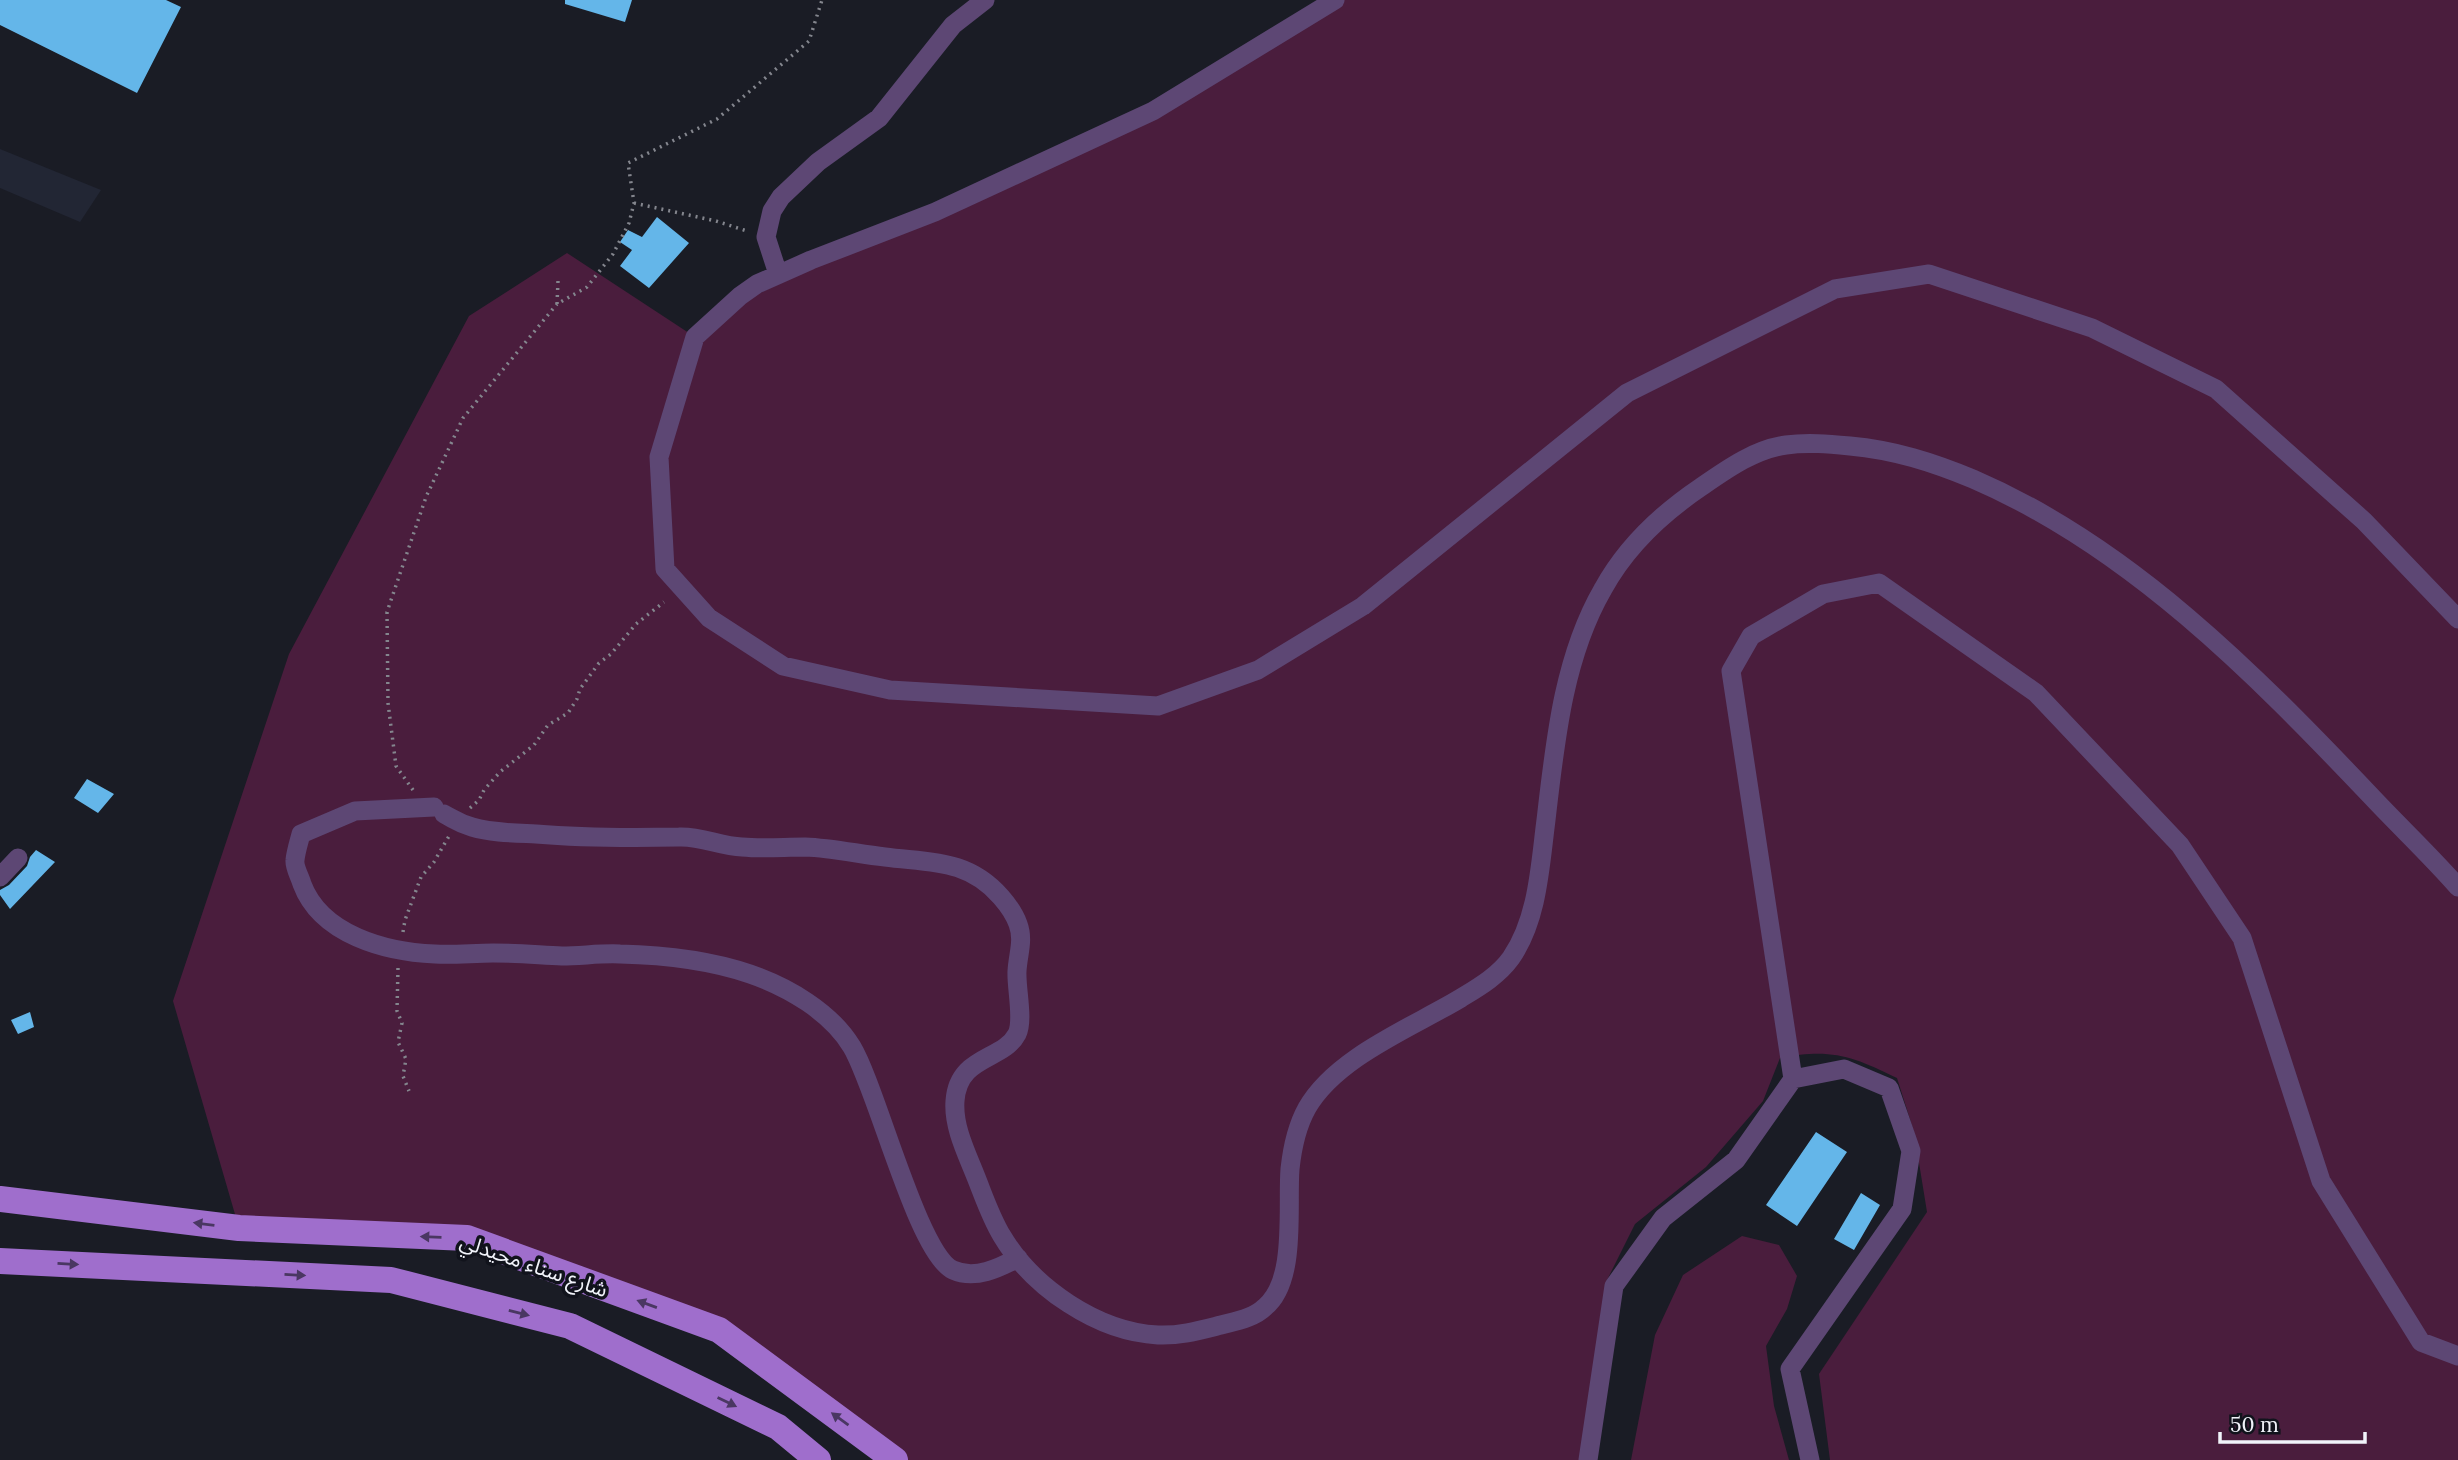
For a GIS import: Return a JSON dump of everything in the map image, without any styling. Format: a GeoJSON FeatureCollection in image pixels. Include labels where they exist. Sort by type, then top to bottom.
{"type":"FeatureCollection","features":[{"type":"Feature","properties":{"kind":"main road","name":"شارع سناء محيدلي"},"geometry":{"type":"LineString","coordinates":[[0,1199],[239,1228],[467,1238],[719,1330],[895,1460]]}},
{"type":"Feature","properties":{"kind":"main road"},"geometry":{"type":"LineString","coordinates":[[0,1261],[391,1280],[570,1326],[778,1427],[818,1460]]}},
{"type":"Feature","properties":{"kind":"street"},"geometry":{"type":"LineString","coordinates":[[778,274],[766,237],[772,211],[794,182],[879,118],[953,25],[985,0]]}},
{"type":"Feature","properties":{"kind":"street"},"geometry":{"type":"LineString","coordinates":[[1335,0],[1153,111],[935,212],[778,274],[740,296],[695,337],[659,457],[665,569],[709,618],[783,666],[890,690],[1158,706],[1258,670],[1363,606],[1627,393],[1835,289],[1929,274],[2092,328],[2216,389],[2364,521],[2458,618]]}},
{"type":"Feature","properties":{"kind":"street"},"geometry":{"type":"LineString","coordinates":[[1018,1258],[986,1272],[956,1272],[945,1266],[926,1237],[876,1102],[852,1047],[825,1016],[801,998],[752,974],[719,965],[673,958],[620,954],[434,954],[372,942],[338,928],[322,916],[306,895],[294,862],[301,834],[355,811],[446,815],[480,830],[651,839],[684,836],[739,847],[850,850],[885,857],[913,858],[973,872],[983,879],[1012,912],[1020,928],[1021,942],[1017,974],[1017,1034],[1011,1042],[972,1066],[962,1077],[956,1090],[954,1106],[957,1126],[989,1209],[1003,1238],[1018,1258],[1069,1303],[1106,1322],[1154,1335],[1180,1334],[1224,1324],[1243,1319],[1269,1305],[1278,1291],[1287,1254],[1290,1165],[1295,1140],[1308,1105],[1343,1070],[1383,1040],[1480,987],[1501,970],[1513,955],[1533,906],[1552,772],[1570,674],[1581,636],[1597,598],[1626,555],[1653,524],[1712,480],[1745,459],[1768,449],[1788,444],[1813,443],[1898,452],[1922,458],[2013,497],[2045,514],[2146,584],[2217,644],[2321,743],[2404,831],[2424,848],[2458,887]]}},
{"type":"Feature","properties":{"kind":"street"},"geometry":{"type":"LineString","coordinates":[[1793,1079],[1731,671],[1751,636],[1823,594],[1879,583],[2036,693],[2180,845],[2242,938],[2320,1181],[2421,1342],[2458,1356]]}},
{"type":"Feature","properties":{"kind":"street"},"geometry":{"type":"LineString","coordinates":[[0,877],[18,858]]}},
{"type":"Feature","properties":{"kind":"street"},"geometry":{"type":"LineString","coordinates":[[1588,1460],[1615,1286],[1663,1218],[1736,1160],[1793,1079],[1844,1069],[1889,1088],[1910,1151],[1902,1209],[1790,1369],[1810,1460]]}},
{"type":"Feature","properties":{"kind":"path"},"geometry":{"type":"LineString","coordinates":[[664,601],[636,624],[611,654],[598,663],[580,688],[578,699],[568,713],[548,725],[534,745],[500,772],[469,809],[446,815],[414,793],[396,766],[388,703],[387,612],[426,497],[463,418],[556,304],[587,287],[613,254],[629,223],[634,203],[628,163],[717,119],[727,111],[809,41],[822,0]]}},
{"type":"Feature","properties":{"kind":"path"},"geometry":{"type":"LineString","coordinates":[[634,203],[716,221],[766,237]]}},
{"type":"Feature","properties":{"kind":"path"},"geometry":{"type":"LineString","coordinates":[[556,304],[558,281]]}},
{"type":"Feature","properties":{"kind":"path"},"geometry":{"type":"LineString","coordinates":[[409,1091],[403,1076],[406,1059],[398,1042],[402,1024],[397,1011],[400,949],[405,920],[446,815]]}},
{"type":"Feature","properties":{"kind":"shaded area"},"geometry":{"type":"Polygon","coordinates":[[[1335,0],[2458,0],[2458,1460],[1830,1460],[1819,1374],[1927,1212],[1914,1132],[1897,1078],[1854,1059],[1828,1054],[1780,1058],[1763,1101],[1706,1167],[1635,1224],[1606,1282],[1584,1460],[895,1460],[719,1330],[467,1238],[239,1228],[173,1001],[289,654],[469,316],[567,253],[695,337],[727,308],[1153,111],[1335,0]]]}},
{"type":"Feature","properties":{"kind":"shaded area"},"geometry":{"type":"Polygon","coordinates":[[[0,149],[101,190],[80,222],[0,188],[0,149]]]}},
{"type":"Feature","properties":{"kind":"shaded area"},"geometry":{"type":"Polygon","coordinates":[[[1742,1236],[1779,1245],[1797,1276],[1787,1309],[1766,1346],[1774,1406],[1789,1460],[1631,1460],[1655,1335],[1683,1275],[1742,1236]]]}},
{"type":"Feature","properties":{"kind":"building"},"geometry":{"type":"Polygon","coordinates":[[[0,0],[166,0],[181,7],[137,93],[0,25],[0,0]]]}},
{"type":"Feature","properties":{"kind":"building"},"geometry":{"type":"Polygon","coordinates":[[[565,0],[632,0],[625,22],[565,4],[565,0]]]}},
{"type":"Feature","properties":{"kind":"building"},"geometry":{"type":"Polygon","coordinates":[[[657,217],[689,243],[649,288],[620,266],[632,250],[620,242],[628,230],[642,237],[657,217]]]}},
{"type":"Feature","properties":{"kind":"building"},"geometry":{"type":"Polygon","coordinates":[[[87,779],[114,794],[98,813],[74,798],[87,779]]]}},
{"type":"Feature","properties":{"kind":"building"},"geometry":{"type":"Polygon","coordinates":[[[36,850],[55,862],[10,909],[0,895],[0,890],[9,885],[27,866],[36,850]]]}},
{"type":"Feature","properties":{"kind":"building"},"geometry":{"type":"Polygon","coordinates":[[[30,1012],[34,1027],[18,1034],[11,1020],[30,1012]]]}},
{"type":"Feature","properties":{"kind":"building"},"geometry":{"type":"Polygon","coordinates":[[[1816,1132],[1847,1152],[1797,1226],[1766,1205],[1816,1132]]]}},
{"type":"Feature","properties":{"kind":"building"},"geometry":{"type":"Polygon","coordinates":[[[1861,1193],[1880,1205],[1854,1250],[1834,1239],[1861,1193]]]}}]}
